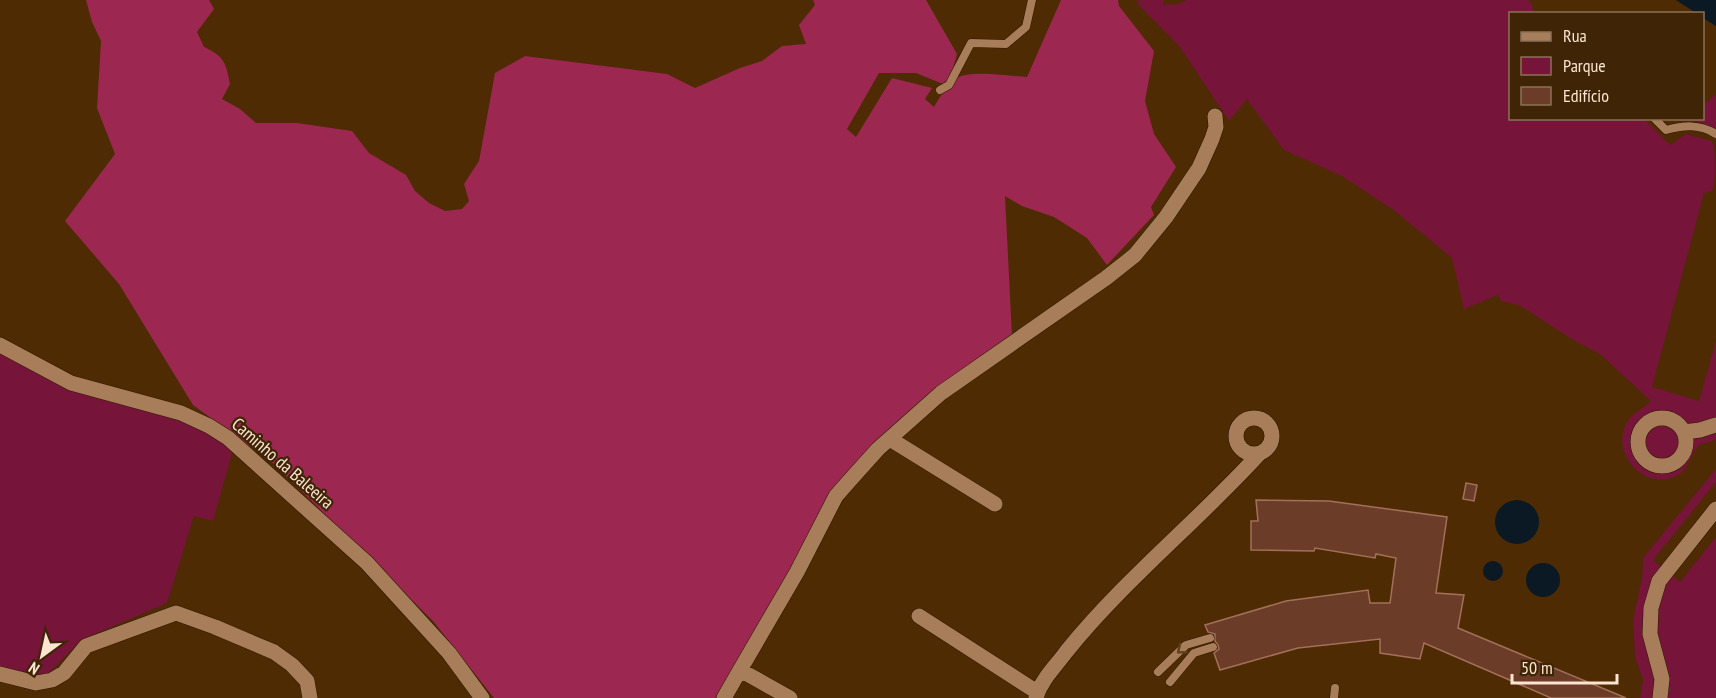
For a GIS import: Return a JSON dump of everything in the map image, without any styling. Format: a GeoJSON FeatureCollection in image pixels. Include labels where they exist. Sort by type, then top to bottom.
{"type":"FeatureCollection","features":[{"type":"Feature","properties":{"kind":"street"},"geometry":{"type":"LineString","coordinates":[[723,698],[797,572],[836,496],[878,449],[941,393],[1106,278],[1135,255],[1171,211],[1199,168],[1216,127],[1215,116]]}},
{"type":"Feature","properties":{"kind":"street","name":"Caminho da Baleeira"},"geometry":{"type":"LineString","coordinates":[[0,345],[70,383],[181,413],[228,438],[367,563],[449,653],[482,698]]}},
{"type":"Feature","properties":{"kind":"street"},"geometry":{"type":"LineString","coordinates":[[1684,432],[1716,425]]}},
{"type":"Feature","properties":{"kind":"street"},"geometry":{"type":"LineString","coordinates":[[890,439],[995,504]]}},
{"type":"Feature","properties":{"kind":"street"},"geometry":{"type":"LineString","coordinates":[[919,616],[1037,695],[1091,622],[1259,454]]}},
{"type":"Feature","properties":{"kind":"street"},"geometry":{"type":"LineString","coordinates":[[1660,698],[1662,679],[1650,634],[1651,608],[1659,581],[1716,509]]}},
{"type":"Feature","properties":{"kind":"street"},"geometry":{"type":"LineString","coordinates":[[0,674],[36,683],[52,680],[64,673],[86,646],[176,613],[274,652],[292,665],[307,681],[310,698]]}},
{"type":"Feature","properties":{"kind":"street"},"geometry":{"type":"LineString","coordinates":[[740,670],[790,698]]}},
{"type":"Feature","properties":{"kind":"lane"},"geometry":{"type":"LineString","coordinates":[[940,90],[949,85],[971,43],[1006,44],[1026,27],[1032,0]]}},
{"type":"Feature","properties":{"kind":"lane"},"geometry":{"type":"LineString","coordinates":[[1656,120],[1666,130],[1680,126],[1695,126],[1716,134]]}},
{"type":"Feature","properties":{"kind":"lane"},"geometry":{"type":"LineString","coordinates":[[1158,672],[1186,645],[1210,638]]}},
{"type":"Feature","properties":{"kind":"lane"},"geometry":{"type":"LineString","coordinates":[[1170,682],[1194,653],[1213,647]]}},
{"type":"Feature","properties":{"kind":"lane"},"geometry":{"type":"LineString","coordinates":[[1334,698],[1335,688]]}},
{"type":"Feature","properties":{"kind":"green space"},"geometry":{"type":"Polygon","coordinates":[[[1138,0],[1163,0],[1163,5],[1178,4],[1187,0],[1528,0],[1532,4],[1534,12],[1509,12],[1509,120],[1645,120],[1670,145],[1686,134],[1712,141],[1715,166],[1712,191],[1704,193],[1652,387],[1699,401],[1716,341],[1716,440],[1699,445],[1685,469],[1678,475],[1666,479],[1654,479],[1643,475],[1627,458],[1623,446],[1623,434],[1629,419],[1651,401],[1600,354],[1570,338],[1521,306],[1501,301],[1498,295],[1464,309],[1452,258],[1395,211],[1342,176],[1284,150],[1247,99],[1229,121],[1180,47],[1138,4],[1138,0]]]}},
{"type":"Feature","properties":{"kind":"green space"},"geometry":{"type":"Polygon","coordinates":[[[1714,95],[1716,96],[1716,130],[1697,121],[1680,120],[1704,120],[1704,103],[1714,95]]]}},
{"type":"Feature","properties":{"kind":"green space"},"geometry":{"type":"Polygon","coordinates":[[[0,352],[66,389],[186,420],[206,430],[233,450],[213,521],[194,516],[167,603],[81,640],[48,674],[36,677],[0,668],[0,352]]]}},
{"type":"Feature","properties":{"kind":"green space"},"geometry":{"type":"Polygon","coordinates":[[[1716,469],[1716,482],[1653,560],[1680,582],[1716,537],[1716,698],[1640,698],[1643,680],[1635,657],[1633,620],[1642,578],[1643,558],[1716,469]]]}},
{"type":"Feature","properties":{"kind":"shaded area"},"geometry":{"type":"Polygon","coordinates":[[[86,0],[209,0],[214,9],[197,32],[204,47],[216,54],[226,66],[230,84],[222,99],[240,109],[256,123],[297,123],[352,131],[369,153],[406,175],[415,191],[429,203],[445,211],[462,209],[469,201],[464,184],[479,161],[495,73],[525,56],[667,74],[695,88],[762,61],[782,46],[806,44],[799,25],[815,5],[813,0],[926,0],[957,54],[951,76],[943,84],[916,73],[879,73],[847,129],[856,137],[892,78],[932,88],[925,99],[934,107],[951,82],[965,75],[1027,77],[1061,0],[1118,0],[1119,6],[1154,51],[1145,101],[1154,134],[1176,167],[1151,207],[1154,215],[1107,265],[1087,238],[1054,217],[1022,206],[1005,196],[1012,336],[905,415],[830,493],[792,571],[715,698],[494,698],[433,621],[273,463],[193,405],[119,284],[65,221],[115,154],[97,108],[101,41],[92,22],[86,0]]]}},
{"type":"Feature","properties":{"kind":"water"},"geometry":{"type":"Polygon","coordinates":[[[1676,0],[1716,0],[1716,26],[1704,19],[1704,12],[1694,12],[1676,0]]]}},
{"type":"Feature","properties":{"kind":"water"},"geometry":{"type":"Polygon","coordinates":[[[1517,500],[1526,501],[1533,506],[1538,513],[1538,531],[1533,538],[1526,543],[1517,544],[1508,543],[1501,538],[1496,531],[1495,522],[1496,513],[1501,506],[1508,501],[1517,500]]]}},
{"type":"Feature","properties":{"kind":"water"},"geometry":{"type":"Polygon","coordinates":[[[1493,561],[1500,564],[1503,571],[1500,578],[1493,581],[1486,578],[1483,571],[1486,564],[1493,561]]]}},
{"type":"Feature","properties":{"kind":"water"},"geometry":{"type":"Polygon","coordinates":[[[1543,563],[1555,568],[1560,580],[1555,592],[1543,597],[1531,592],[1526,580],[1531,568],[1543,563]]]}},
{"type":"Feature","properties":{"kind":"building"},"geometry":{"type":"Polygon","coordinates":[[[1466,483],[1477,485],[1474,501],[1463,499],[1466,483]]]}},
{"type":"Feature","properties":{"kind":"building"},"geometry":{"type":"Polygon","coordinates":[[[1256,500],[1329,501],[1447,517],[1436,593],[1464,595],[1458,628],[1626,698],[1551,698],[1424,643],[1420,659],[1380,653],[1380,639],[1298,648],[1220,670],[1214,653],[1219,649],[1215,641],[1215,634],[1208,632],[1205,625],[1286,601],[1368,590],[1370,603],[1390,603],[1396,558],[1376,554],[1375,558],[1315,548],[1314,551],[1251,550],[1251,521],[1258,521],[1256,500]]]}}]}
